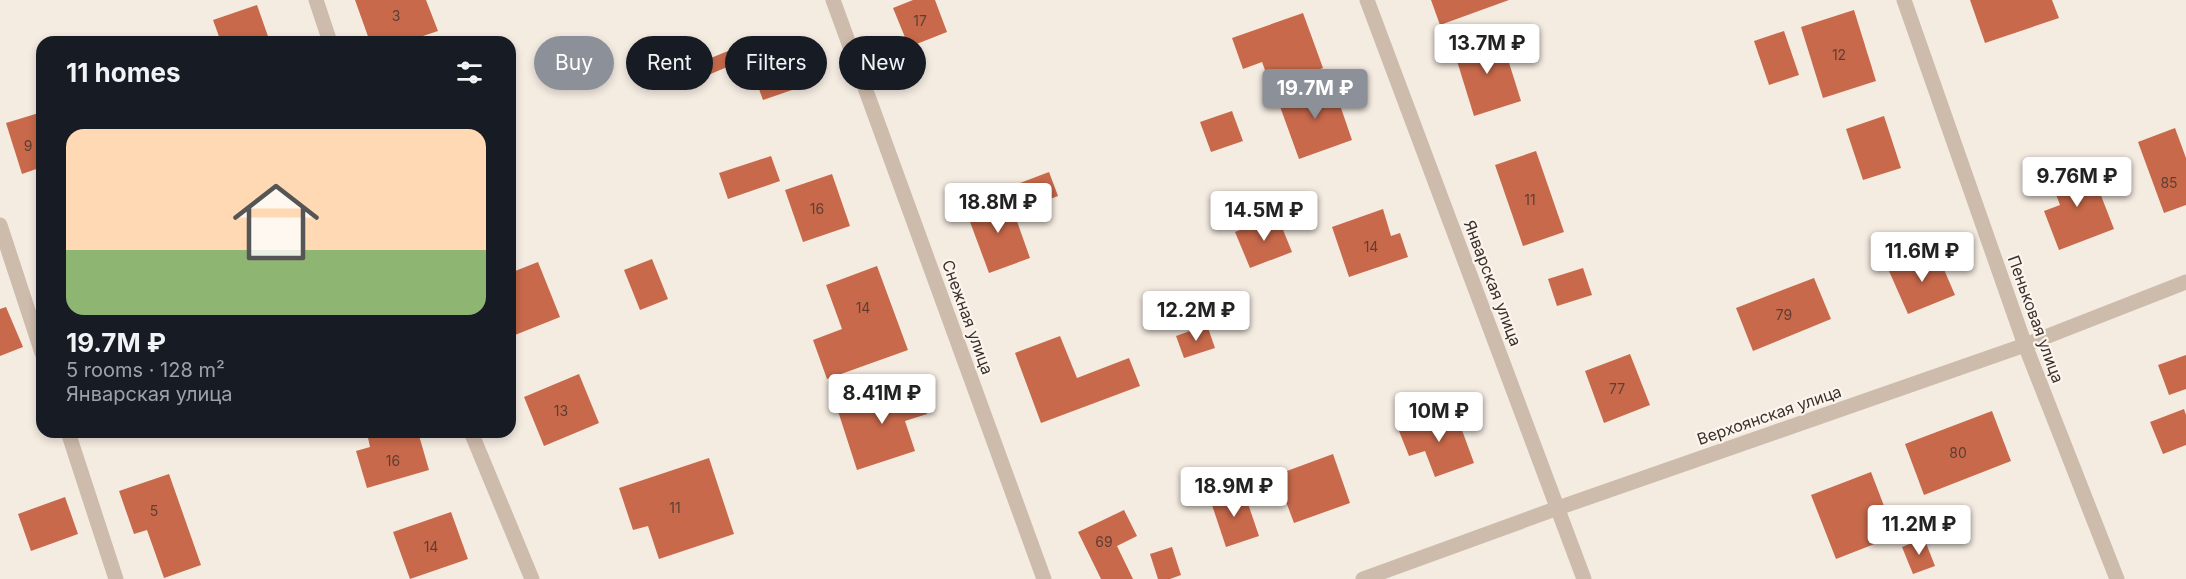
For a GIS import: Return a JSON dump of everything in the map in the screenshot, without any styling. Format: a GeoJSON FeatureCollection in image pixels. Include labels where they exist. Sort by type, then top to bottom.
{"type":"FeatureCollection","features":[{"type":"Feature","properties":{"kind":"street"},"geometry":{"type":"LineString","coordinates":[[316,0],[328,36]]}},
{"type":"Feature","properties":{"kind":"street","name":"Снежная улица"},"geometry":{"type":"LineString","coordinates":[[833,0],[1044,579]]}},
{"type":"Feature","properties":{"kind":"street","name":"Январская улица"},"geometry":{"type":"LineString","coordinates":[[1367,0],[1584,579]]}},
{"type":"Feature","properties":{"kind":"street","name":"Пеньковая улица"},"geometry":{"type":"LineString","coordinates":[[1904,0],[2025,345],[2117,579]]}},
{"type":"Feature","properties":{"kind":"street"},"geometry":{"type":"LineString","coordinates":[[0,225],[36,335]]}},
{"type":"Feature","properties":{"kind":"street","name":"Верхоянская улица"},"geometry":{"type":"LineString","coordinates":[[1364,579],[1558,508],[2025,345],[2186,282]]}},
{"type":"Feature","properties":{"kind":"street"},"geometry":{"type":"LineString","coordinates":[[70,438],[116,579]]}},
{"type":"Feature","properties":{"kind":"street"},"geometry":{"type":"LineString","coordinates":[[473,438],[532,579]]}},
{"type":"Feature","properties":{"kind":"building"},"geometry":{"type":"Polygon","coordinates":[[[355,0],[426,0],[438,31],[423,36],[368,36],[355,0]]]}},
{"type":"Feature","properties":{"kind":"building"},"geometry":{"type":"Polygon","coordinates":[[[913,0],[935,0],[947,32],[926,40],[926,36],[904,36],[893,8],[913,0]]]}},
{"type":"Feature","properties":{"kind":"building"},"geometry":{"type":"Polygon","coordinates":[[[1431,0],[1509,0],[1440,25],[1431,0]]]}},
{"type":"Feature","properties":{"kind":"building"},"geometry":{"type":"Polygon","coordinates":[[[1970,0],[2052,0],[2059,18],[1985,43],[1970,0]]]}},
{"type":"Feature","properties":{"kind":"building"},"geometry":{"type":"Polygon","coordinates":[[[257,5],[268,36],[219,36],[213,20],[257,5]]]}},
{"type":"Feature","properties":{"kind":"building"},"geometry":{"type":"Polygon","coordinates":[[[1854,10],[1876,81],[1823,98],[1801,27],[1854,10]]]}},
{"type":"Feature","properties":{"kind":"building"},"geometry":{"type":"Polygon","coordinates":[[[1303,13],[1323,68],[1271,86],[1262,62],[1243,69],[1232,38],[1303,13]]]}},
{"type":"Feature","properties":{"kind":"building"},"geometry":{"type":"Polygon","coordinates":[[[1784,31],[1799,75],[1769,85],[1754,41],[1784,31]]]}},
{"type":"Feature","properties":{"kind":"building"},"geometry":{"type":"Polygon","coordinates":[[[1500,34],[1521,101],[1474,116],[1453,48],[1500,34]]]}},
{"type":"Feature","properties":{"kind":"building"},"geometry":{"type":"Polygon","coordinates":[[[725,52],[725,68],[713,73],[713,57],[725,52]]]}},
{"type":"Feature","properties":{"kind":"building"},"geometry":{"type":"Polygon","coordinates":[[[1332,82],[1352,140],[1299,159],[1278,101],[1332,82]]]}},
{"type":"Feature","properties":{"kind":"building"},"geometry":{"type":"Polygon","coordinates":[[[759,90],[792,90],[763,100],[759,90]]]}},
{"type":"Feature","properties":{"kind":"building"},"geometry":{"type":"Polygon","coordinates":[[[1232,111],[1243,141],[1211,152],[1200,122],[1232,111]]]}},
{"type":"Feature","properties":{"kind":"building"},"geometry":{"type":"Polygon","coordinates":[[[36,114],[36,169],[22,174],[6,123],[36,114]]]}},
{"type":"Feature","properties":{"kind":"building"},"geometry":{"type":"Polygon","coordinates":[[[1884,116],[1901,168],[1863,180],[1846,129],[1884,116]]]}},
{"type":"Feature","properties":{"kind":"building"},"geometry":{"type":"Polygon","coordinates":[[[2175,128],[2186,158],[2186,205],[2164,213],[2138,142],[2175,128]]]}},
{"type":"Feature","properties":{"kind":"building"},"geometry":{"type":"Polygon","coordinates":[[[1536,151],[1564,232],[1523,246],[1495,165],[1536,151]]]}},
{"type":"Feature","properties":{"kind":"building"},"geometry":{"type":"Polygon","coordinates":[[[771,156],[780,181],[728,199],[719,173],[771,156]]]}},
{"type":"Feature","properties":{"kind":"building"},"geometry":{"type":"Polygon","coordinates":[[[2088,162],[2114,229],[2059,250],[2044,211],[2060,205],[2049,176],[2088,162]]]}},
{"type":"Feature","properties":{"kind":"building"},"geometry":{"type":"Polygon","coordinates":[[[1049,172],[1058,196],[1029,207],[1020,183],[1049,172]]]}},
{"type":"Feature","properties":{"kind":"building"},"geometry":{"type":"Polygon","coordinates":[[[832,174],[850,226],[803,242],[785,190],[832,174]]]}},
{"type":"Feature","properties":{"kind":"building"},"geometry":{"type":"Polygon","coordinates":[[[1008,196],[1030,258],[989,273],[966,211],[1008,196]]]}},
{"type":"Feature","properties":{"kind":"building"},"geometry":{"type":"Polygon","coordinates":[[[1383,209],[1391,236],[1400,233],[1408,257],[1349,277],[1332,227],[1383,209]]]}},
{"type":"Feature","properties":{"kind":"building"},"geometry":{"type":"Polygon","coordinates":[[[1277,215],[1292,252],[1250,268],[1235,232],[1277,215]]]}},
{"type":"Feature","properties":{"kind":"building"},"geometry":{"type":"Polygon","coordinates":[[[1936,251],[1955,295],[1908,314],[1889,271],[1936,251]]]}},
{"type":"Feature","properties":{"kind":"building"},"geometry":{"type":"Polygon","coordinates":[[[652,259],[668,299],[640,310],[624,270],[652,259]]]}},
{"type":"Feature","properties":{"kind":"building"},"geometry":{"type":"Polygon","coordinates":[[[538,262],[560,317],[516,335],[516,271],[538,262]]]}},
{"type":"Feature","properties":{"kind":"building"},"geometry":{"type":"Polygon","coordinates":[[[877,266],[908,350],[827,379],[813,340],[842,329],[826,285],[877,266]]]}},
{"type":"Feature","properties":{"kind":"building"},"geometry":{"type":"Polygon","coordinates":[[[1583,268],[1592,295],[1557,306],[1548,279],[1583,268]]]}},
{"type":"Feature","properties":{"kind":"building"},"geometry":{"type":"Polygon","coordinates":[[[1814,278],[1831,319],[1753,351],[1736,308],[1814,278]]]}},
{"type":"Feature","properties":{"kind":"building"},"geometry":{"type":"Polygon","coordinates":[[[6,307],[23,347],[0,356],[0,309],[6,307]]]}},
{"type":"Feature","properties":{"kind":"building"},"geometry":{"type":"Polygon","coordinates":[[[1207,325],[1215,348],[1184,358],[1176,336],[1207,325]]]}},
{"type":"Feature","properties":{"kind":"building"},"geometry":{"type":"Polygon","coordinates":[[[1060,336],[1077,378],[1129,358],[1140,386],[1041,423],[1015,353],[1060,336]]]}},
{"type":"Feature","properties":{"kind":"building"},"geometry":{"type":"Polygon","coordinates":[[[1630,354],[1650,405],[1604,423],[1585,371],[1630,354]]]}},
{"type":"Feature","properties":{"kind":"building"},"geometry":{"type":"Polygon","coordinates":[[[2186,355],[2186,389],[2169,395],[2158,365],[2186,355]]]}},
{"type":"Feature","properties":{"kind":"building"},"geometry":{"type":"Polygon","coordinates":[[[579,374],[599,423],[544,446],[524,397],[579,374]]]}},
{"type":"Feature","properties":{"kind":"building"},"geometry":{"type":"Polygon","coordinates":[[[917,383],[927,414],[905,421],[915,451],[857,470],[837,408],[917,383]]]}},
{"type":"Feature","properties":{"kind":"building"},"geometry":{"type":"Polygon","coordinates":[[[2184,409],[2186,445],[2163,454],[2150,422],[2184,409]]]}},
{"type":"Feature","properties":{"kind":"building"},"geometry":{"type":"Polygon","coordinates":[[[1455,411],[1474,463],[1435,477],[1425,451],[1409,456],[1399,431],[1455,411]]]}},
{"type":"Feature","properties":{"kind":"building"},"geometry":{"type":"Polygon","coordinates":[[[1992,411],[2011,461],[1924,495],[1905,444],[1992,411]]]}},
{"type":"Feature","properties":{"kind":"building"},"geometry":{"type":"Polygon","coordinates":[[[368,438],[420,438],[429,470],[367,488],[356,451],[370,447],[368,438]]]}},
{"type":"Feature","properties":{"kind":"building"},"geometry":{"type":"Polygon","coordinates":[[[1333,454],[1350,503],[1294,523],[1276,475],[1333,454]]]}},
{"type":"Feature","properties":{"kind":"building"},"geometry":{"type":"Polygon","coordinates":[[[709,458],[734,534],[659,559],[648,526],[633,530],[619,488],[709,458]]]}},
{"type":"Feature","properties":{"kind":"building"},"geometry":{"type":"Polygon","coordinates":[[[1871,472],[1891,524],[1872,532],[1877,543],[1836,559],[1811,495],[1871,472]]]}},
{"type":"Feature","properties":{"kind":"building"},"geometry":{"type":"Polygon","coordinates":[[[169,474],[201,565],[164,578],[147,530],[134,534],[119,491],[169,474]]]}},
{"type":"Feature","properties":{"kind":"building"},"geometry":{"type":"Polygon","coordinates":[[[1243,489],[1259,536],[1226,547],[1210,499],[1243,489]]]}},
{"type":"Feature","properties":{"kind":"building"},"geometry":{"type":"Polygon","coordinates":[[[65,497],[78,534],[31,551],[18,514],[65,497]]]}},
{"type":"Feature","properties":{"kind":"building"},"geometry":{"type":"Polygon","coordinates":[[[1124,510],[1137,536],[1117,546],[1133,579],[1101,579],[1078,532],[1124,510]]]}},
{"type":"Feature","properties":{"kind":"building"},"geometry":{"type":"Polygon","coordinates":[[[451,512],[468,559],[410,579],[393,532],[451,512]]]}},
{"type":"Feature","properties":{"kind":"building"},"geometry":{"type":"Polygon","coordinates":[[[1924,538],[1935,566],[1913,574],[1902,547],[1924,538]]]}},
{"type":"Feature","properties":{"kind":"building"},"geometry":{"type":"Polygon","coordinates":[[[1172,547],[1181,575],[1170,579],[1158,579],[1150,554],[1172,547]]]}}]}
